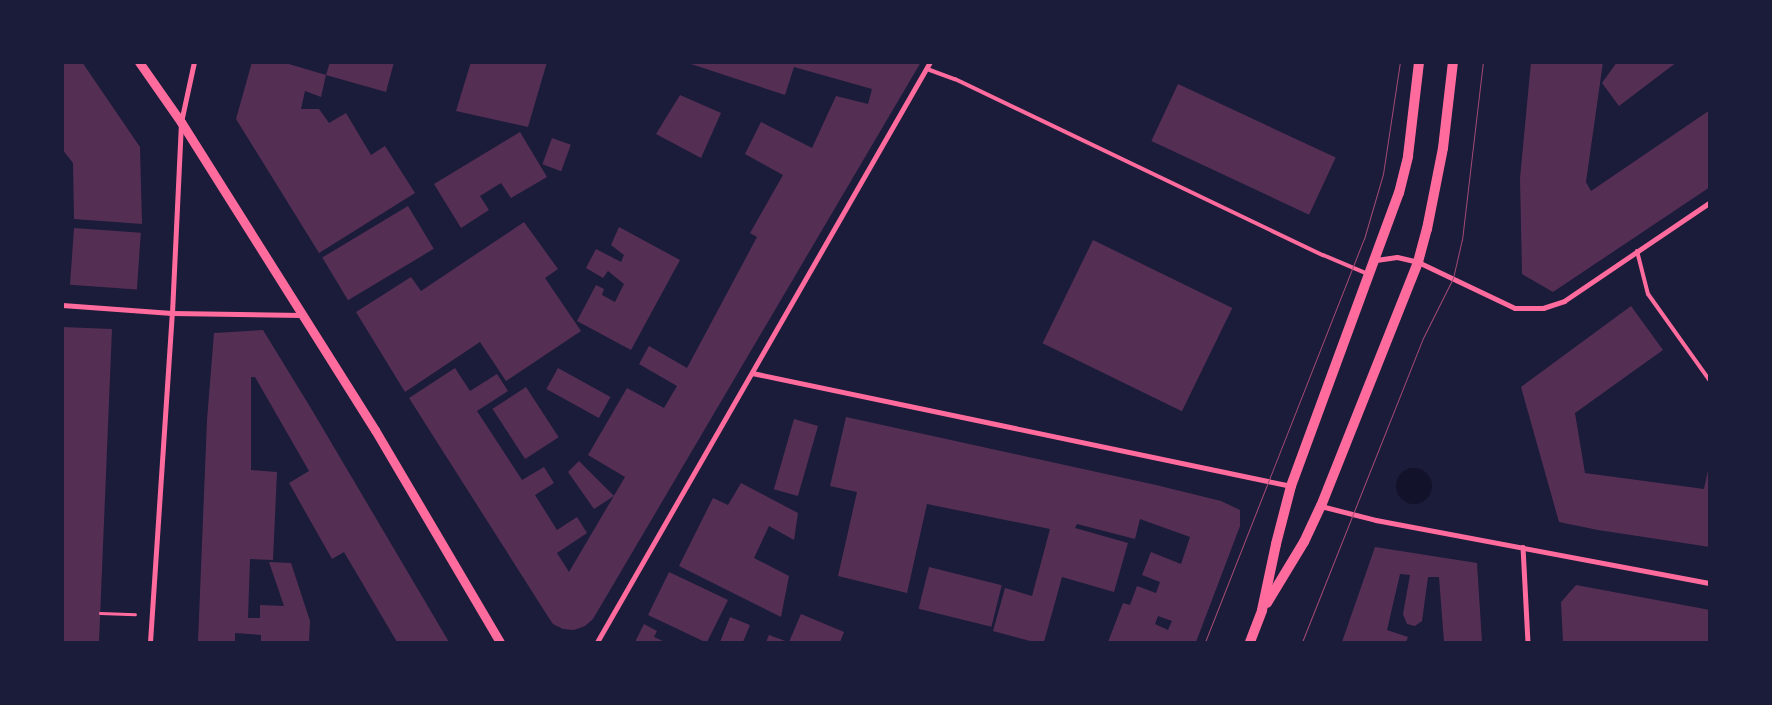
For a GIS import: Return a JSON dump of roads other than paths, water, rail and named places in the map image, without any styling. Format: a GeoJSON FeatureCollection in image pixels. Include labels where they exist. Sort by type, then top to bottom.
{"type":"FeatureCollection","features":[{"type":"Feature","properties":{"kind":"main road"},"geometry":{"type":"LineString","coordinates":[[1250,642],[1262,610],[1291,486],[1376,260],[1399,193],[1408,156],[1419,62]]}},
{"type":"Feature","properties":{"kind":"main road"},"geometry":{"type":"LineString","coordinates":[[1262,610],[1304,542],[1321,506],[1418,262],[1427,229],[1443,148],[1453,62]]}},
{"type":"Feature","properties":{"kind":"street"},"geometry":{"type":"LineString","coordinates":[[139,62],[181,122],[375,430],[500,642]]}},
{"type":"Feature","properties":{"kind":"street"},"geometry":{"type":"LineString","coordinates":[[150,642],[172,313],[181,122],[194,62]]}},
{"type":"Feature","properties":{"kind":"street"},"geometry":{"type":"LineString","coordinates":[[597,642],[930,62]]}},
{"type":"Feature","properties":{"kind":"street"},"geometry":{"type":"LineString","coordinates":[[1376,260],[1397,257],[1418,262],[1515,308],[1543,308],[1564,301],[1710,202]]}},
{"type":"Feature","properties":{"kind":"street"},"geometry":{"type":"LineString","coordinates":[[62,305],[172,313],[302,315]]}},
{"type":"Feature","properties":{"kind":"street"},"geometry":{"type":"LineString","coordinates":[[752,373],[1291,486]]}},
{"type":"Feature","properties":{"kind":"street"},"geometry":{"type":"LineString","coordinates":[[1321,506],[1376,520],[1523,546],[1710,583]]}},
{"type":"Feature","properties":{"kind":"street"},"geometry":{"type":"LineString","coordinates":[[1523,546],[1528,642]]}},
{"type":"Feature","properties":{"kind":"lane"},"geometry":{"type":"LineString","coordinates":[[927,69],[956,79],[1323,255],[1370,275]]}},
{"type":"Feature","properties":{"kind":"lane"},"geometry":{"type":"LineString","coordinates":[[1637,251],[1648,294],[1710,381]]}},
{"type":"Feature","properties":{"kind":"tram line"},"geometry":{"type":"LineString","coordinates":[[1205,642],[1364,239],[1383,174],[1400,62]]}},
{"type":"Feature","properties":{"kind":"tram line"},"geometry":{"type":"LineString","coordinates":[[1302,642],[1423,338],[1453,278],[1462,240],[1483,62]]}}]}
